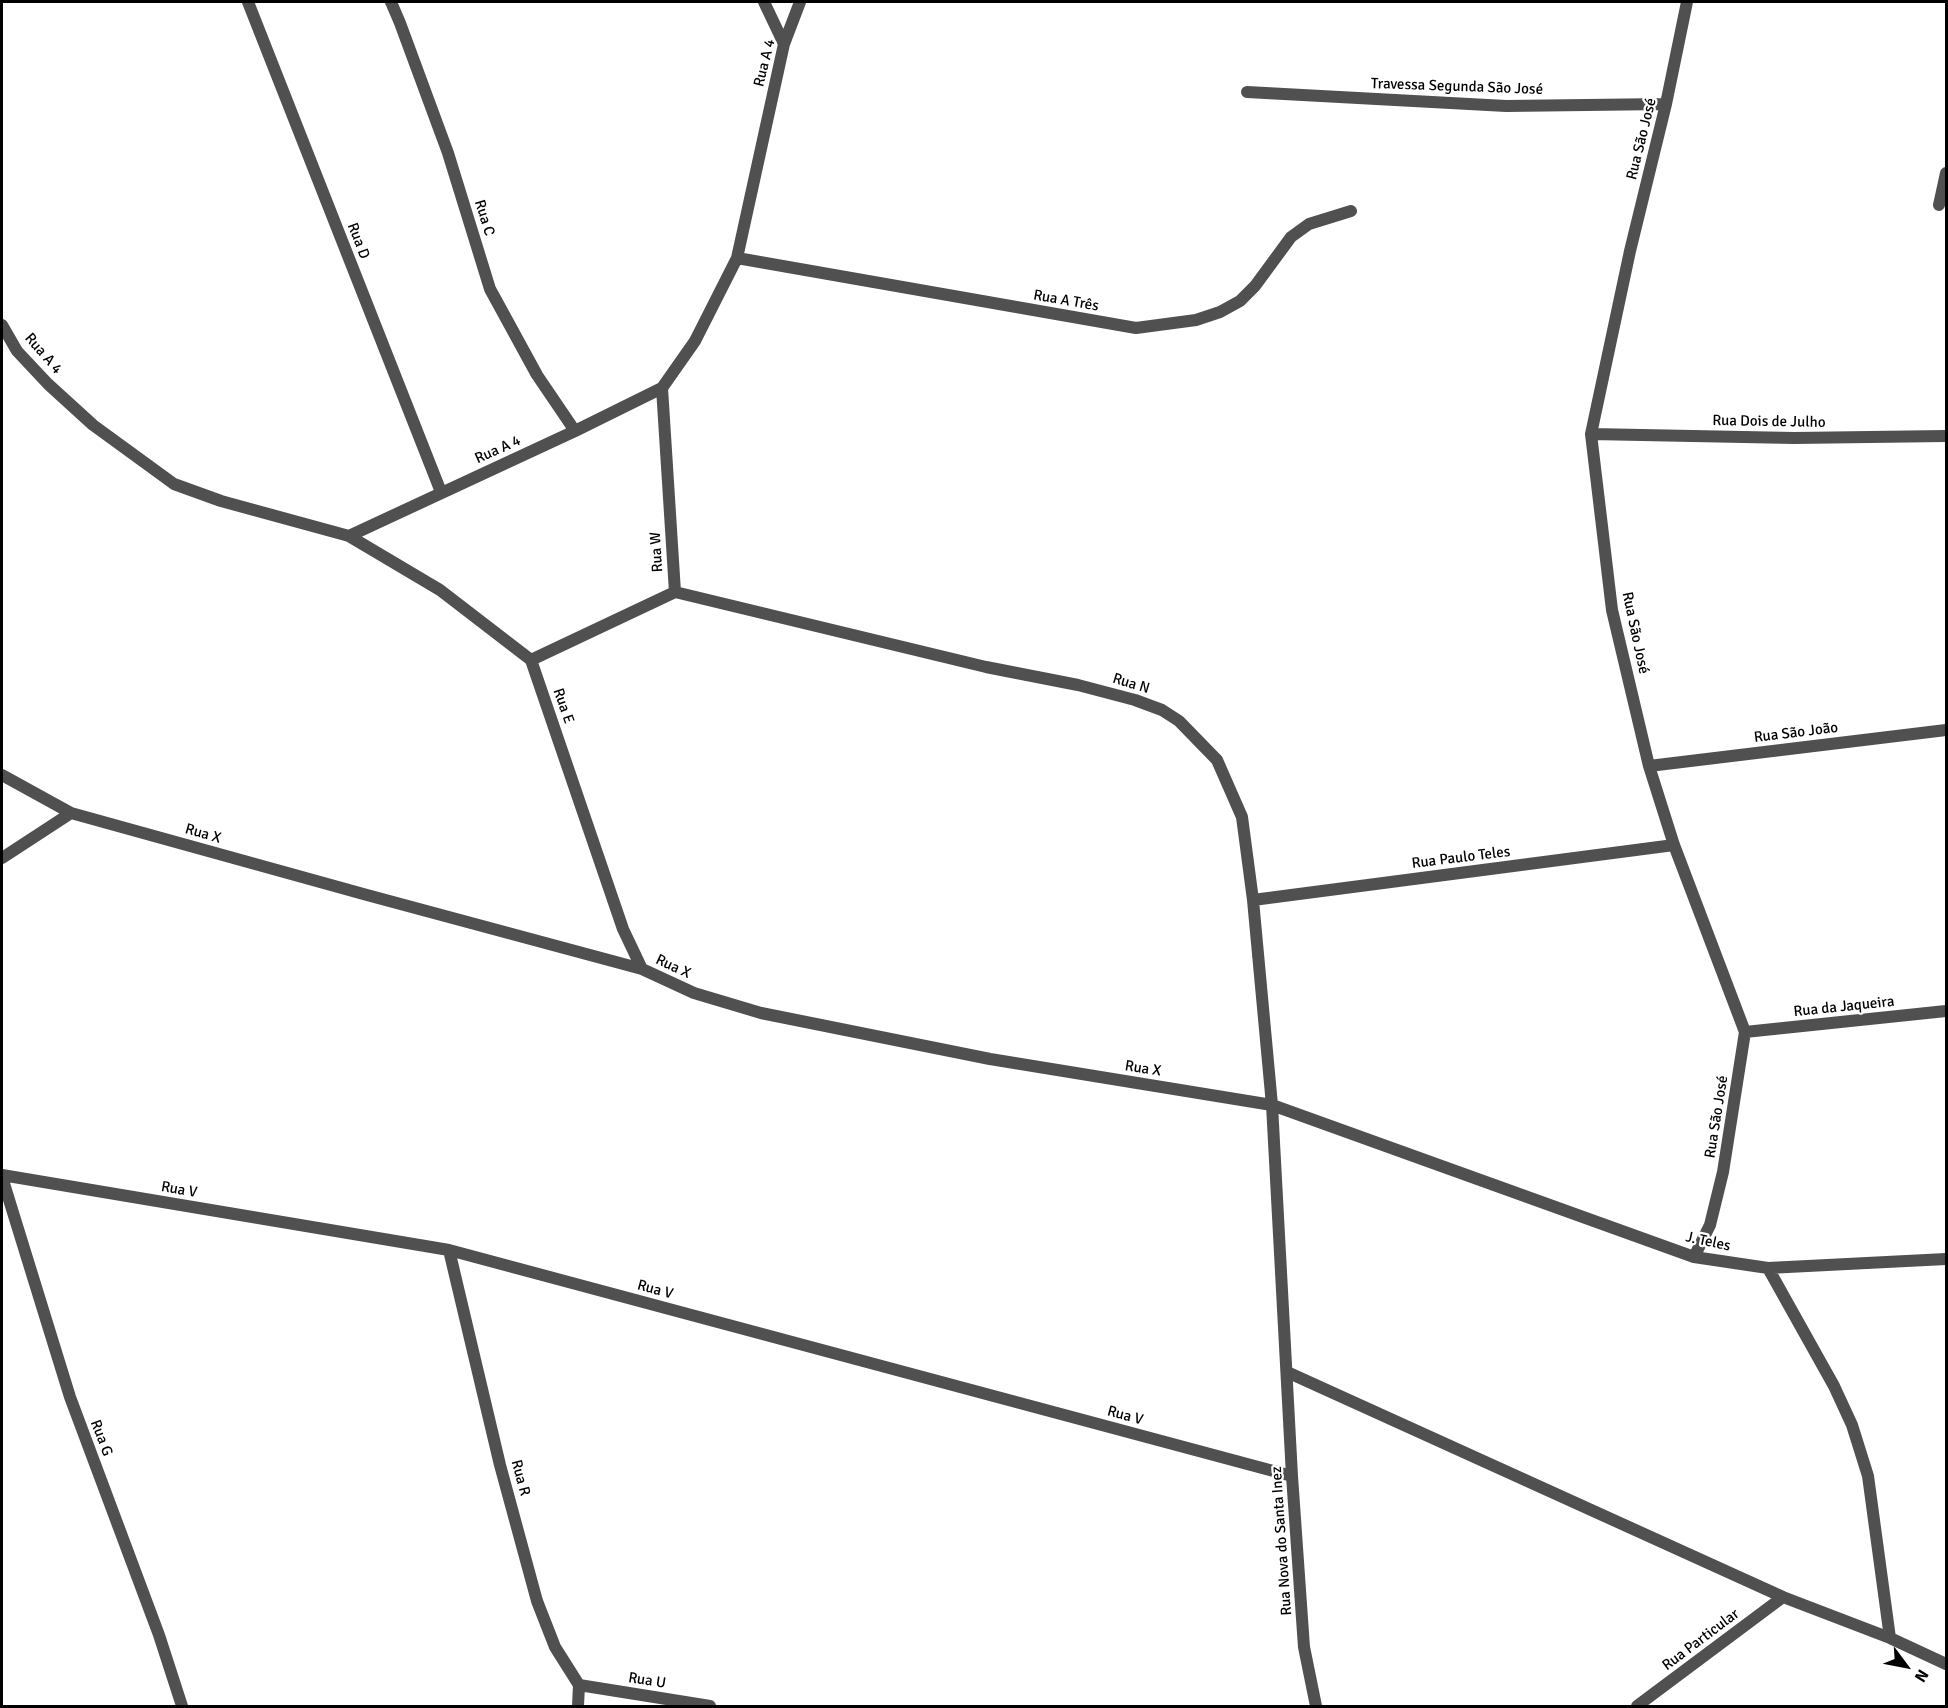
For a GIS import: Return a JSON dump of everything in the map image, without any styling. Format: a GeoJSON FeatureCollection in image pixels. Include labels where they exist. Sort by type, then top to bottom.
{"type":"FeatureCollection","features":[{"type":"Feature","properties":{"kind":"street","name":"Rua D"},"geometry":{"type":"LineString","coordinates":[[248,2],[441,492]]}},
{"type":"Feature","properties":{"kind":"street","name":"Rua C"},"geometry":{"type":"LineString","coordinates":[[390,2],[448,153],[490,289],[537,375],[575,431]]}},
{"type":"Feature","properties":{"kind":"street"},"geometry":{"type":"LineString","coordinates":[[764,2],[784,44]]}},
{"type":"Feature","properties":{"kind":"street","name":"Rua A 4"},"geometry":{"type":"LineString","coordinates":[[2,324],[16,351],[48,384],[93,425],[174,484],[221,501],[349,536],[662,388],[695,341],[737,258],[784,44],[800,2]]}},
{"type":"Feature","properties":{"kind":"street","name":"Rua São José"},"geometry":{"type":"LineString","coordinates":[[1687,2],[1591,434],[1612,610],[1650,766],[1674,845],[1745,1032],[1723,1172],[1710,1225],[1694,1257]]}},
{"type":"Feature","properties":{"kind":"street","name":"Travessa Segunda São José"},"geometry":{"type":"LineString","coordinates":[[1248,92],[1506,105],[1666,104]]}},
{"type":"Feature","properties":{"kind":"street"},"geometry":{"type":"LineString","coordinates":[[1939,205],[1947,173]]}},
{"type":"Feature","properties":{"kind":"street","name":"Rua A Três"},"geometry":{"type":"LineString","coordinates":[[737,258],[1136,328],[1196,320],[1220,312],[1240,301],[1255,286],[1291,237],[1309,224],[1351,210]]}},
{"type":"Feature","properties":{"kind":"street","name":"Rua W"},"geometry":{"type":"LineString","coordinates":[[531,660],[675,592],[662,388]]}},
{"type":"Feature","properties":{"kind":"street","name":"Rua Dois de Julho"},"geometry":{"type":"LineString","coordinates":[[1591,434],[1794,438],[1947,436]]}},
{"type":"Feature","properties":{"kind":"street"},"geometry":{"type":"LineString","coordinates":[[349,536],[440,590],[531,660]]}},
{"type":"Feature","properties":{"kind":"street","name":"Rua N"},"geometry":{"type":"LineString","coordinates":[[675,592],[986,667],[1078,685],[1135,700],[1162,710],[1179,721],[1217,760],[1242,817],[1253,900],[1272,1105]]}},
{"type":"Feature","properties":{"kind":"street","name":"Rua E"},"geometry":{"type":"LineString","coordinates":[[531,660],[623,929],[642,969]]}},
{"type":"Feature","properties":{"kind":"street","name":"Rua São João"},"geometry":{"type":"LineString","coordinates":[[1650,766],[1947,730]]}},
{"type":"Feature","properties":{"kind":"street","name":"Rua X"},"geometry":{"type":"LineString","coordinates":[[2,775],[71,813],[367,896],[642,969],[694,993],[761,1014],[990,1059],[1272,1105]]}},
{"type":"Feature","properties":{"kind":"street"},"geometry":{"type":"LineString","coordinates":[[2,858],[71,813]]}},
{"type":"Feature","properties":{"kind":"street","name":"Rua Paulo Teles"},"geometry":{"type":"LineString","coordinates":[[1253,900],[1674,845]]}},
{"type":"Feature","properties":{"kind":"street","name":"Rua da Jaqueira"},"geometry":{"type":"LineString","coordinates":[[1745,1032],[1947,1011]]}},
{"type":"Feature","properties":{"kind":"street","name":"J. Teles"},"geometry":{"type":"LineString","coordinates":[[1272,1105],[1694,1257],[1768,1268]]}},
{"type":"Feature","properties":{"kind":"street","name":"Rua Nova do Santa Inez"},"geometry":{"type":"LineString","coordinates":[[1272,1105],[1292,1476],[1304,1647],[1316,1707]]}},
{"type":"Feature","properties":{"kind":"street","name":"Rua V"},"geometry":{"type":"LineString","coordinates":[[2,1176],[449,1250],[1292,1476]]}},
{"type":"Feature","properties":{"kind":"street","name":"Rua G"},"geometry":{"type":"LineString","coordinates":[[2,1176],[70,1397],[159,1635],[182,1707]]}},
{"type":"Feature","properties":{"kind":"street","name":"Rua R"},"geometry":{"type":"LineString","coordinates":[[449,1250],[500,1465],[537,1601],[555,1647],[579,1685]]}},
{"type":"Feature","properties":{"kind":"street"},"geometry":{"type":"LineString","coordinates":[[1890,1638],[1868,1476],[1852,1425],[1834,1386],[1768,1268],[1947,1259]]}},
{"type":"Feature","properties":{"kind":"street"},"geometry":{"type":"LineString","coordinates":[[1287,1372],[1783,1597],[1890,1638],[1947,1664]]}},
{"type":"Feature","properties":{"kind":"street","name":"Rua Particular"},"geometry":{"type":"LineString","coordinates":[[1637,1707],[1783,1597]]}},
{"type":"Feature","properties":{"kind":"street"},"geometry":{"type":"LineString","coordinates":[[578,1707],[579,1685]]}},
{"type":"Feature","properties":{"kind":"street","name":"Rua U"},"geometry":{"type":"LineString","coordinates":[[579,1685],[710,1707]]}}]}
